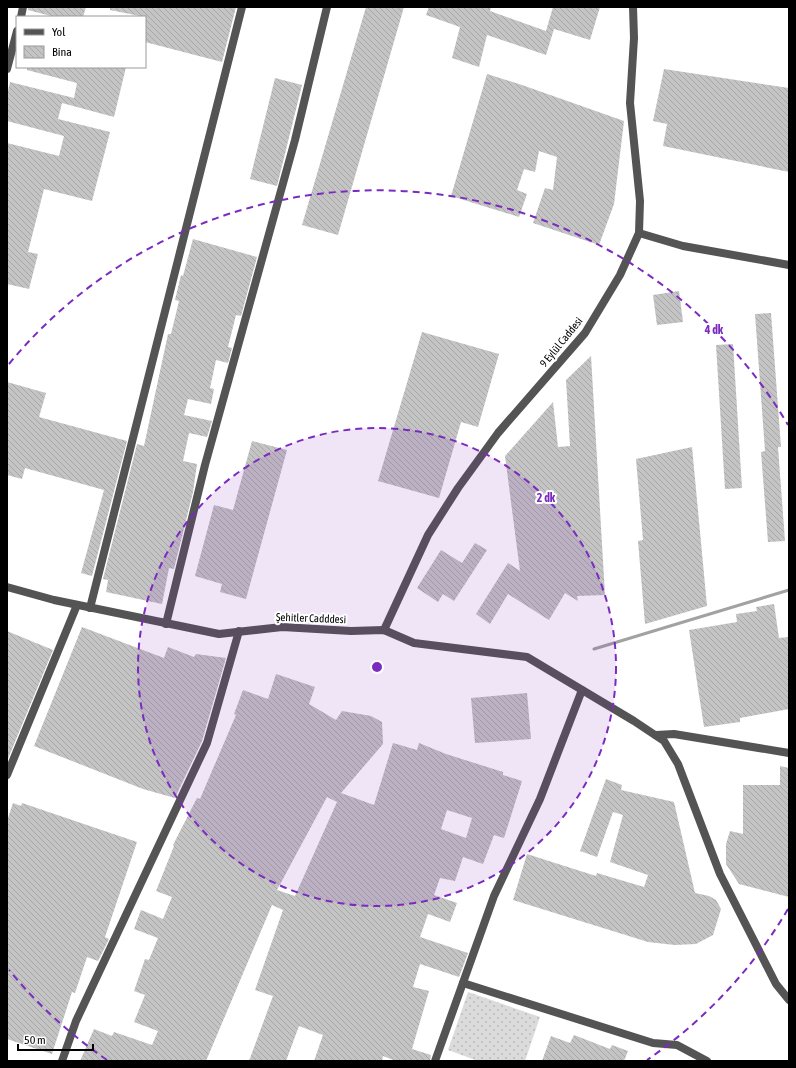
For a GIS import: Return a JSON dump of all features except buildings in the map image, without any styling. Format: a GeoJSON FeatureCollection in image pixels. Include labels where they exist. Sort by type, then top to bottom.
{"type":"FeatureCollection","features":[{"type":"Feature","properties":{"kind":"street"},"geometry":{"type":"LineString","coordinates":[[90,608],[242,7]]}},
{"type":"Feature","properties":{"kind":"street"},"geometry":{"type":"LineString","coordinates":[[166,624],[205,465],[295,140],[327,7]]}},
{"type":"Feature","properties":{"kind":"street","name":"9 Eylül Caddesi"},"geometry":{"type":"LineString","coordinates":[[384,630],[428,535],[458,488],[498,432],[585,333],[620,275],[639,233],[640,188],[630,103],[634,38],[633,7]]}},
{"type":"Feature","properties":{"kind":"street"},"geometry":{"type":"LineString","coordinates":[[7,69],[16,35]]}},
{"type":"Feature","properties":{"kind":"street"},"geometry":{"type":"LineString","coordinates":[[639,233],[683,246],[789,265]]}},
{"type":"Feature","properties":{"kind":"street","name":"Şehitler Cadddesi"},"geometry":{"type":"LineString","coordinates":[[7,587],[90,608],[219,634],[282,627],[351,631],[384,630],[414,643],[527,657],[664,741],[678,764],[720,874],[776,984],[789,1000]]}},
{"type":"Feature","properties":{"kind":"street"},"geometry":{"type":"LineString","coordinates":[[7,775],[77,605]]}},
{"type":"Feature","properties":{"kind":"street"},"geometry":{"type":"LineString","coordinates":[[62,1061],[76,1021],[207,743],[239,632]]}},
{"type":"Feature","properties":{"kind":"street"},"geometry":{"type":"LineString","coordinates":[[435,1061],[494,896],[540,799],[582,690]]}},
{"type":"Feature","properties":{"kind":"street"},"geometry":{"type":"LineString","coordinates":[[656,735],[674,734],[789,753]]}},
{"type":"Feature","properties":{"kind":"street"},"geometry":{"type":"LineString","coordinates":[[463,983],[653,1043],[677,1045],[707,1061]]}},
{"type":"Feature","properties":{"kind":"shaded area"},"geometry":{"type":"Polygon","coordinates":[[[468,992],[540,1017],[525,1061],[478,1061],[448,1050],[468,992]]]}},
{"type":"Feature","properties":{"kind":"waterway"},"geometry":{"type":"LineString","coordinates":[[594,649],[789,590]]}}]}
